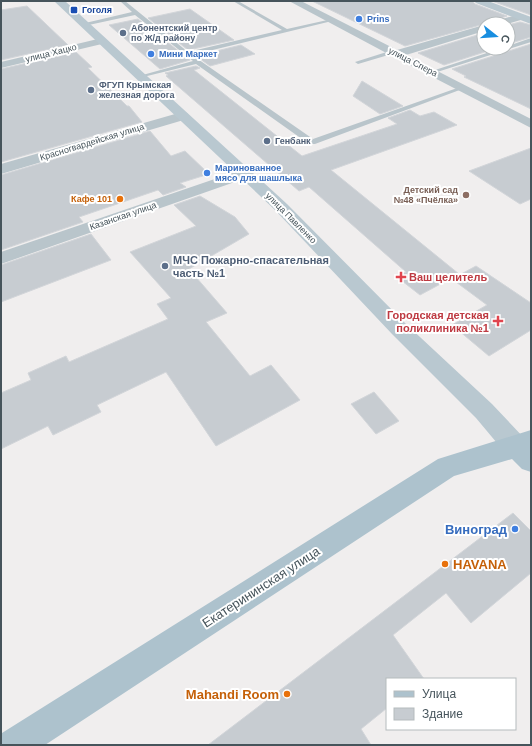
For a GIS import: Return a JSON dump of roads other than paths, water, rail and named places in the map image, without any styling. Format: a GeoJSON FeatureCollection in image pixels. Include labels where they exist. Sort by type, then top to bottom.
{"type":"FeatureCollection","features":[{"type":"Feature","properties":{"kind":"main road","name":"улица Павленко"},"geometry":{"type":"LineString","coordinates":[[59,1],[280,207],[399,328],[526,450]]}},
{"type":"Feature","properties":{"kind":"main road"},"geometry":{"type":"LineString","coordinates":[[479,1],[531,21]]}},
{"type":"Feature","properties":{"kind":"main road","name":"Екатерининская улица"},"geometry":{"type":"LineString","coordinates":[[14,745],[447,467],[526,450]]}},
{"type":"Feature","properties":{"kind":"street","name":"улица Спера"},"geometry":{"type":"LineString","coordinates":[[294,1],[531,124]]}},
{"type":"Feature","properties":{"kind":"street"},"geometry":{"type":"LineString","coordinates":[[516,18],[520,17]]}},
{"type":"Feature","properties":{"kind":"street"},"geometry":{"type":"LineString","coordinates":[[395,53],[476,30]]}},
{"type":"Feature","properties":{"kind":"street","name":"улица Хацко"},"geometry":{"type":"LineString","coordinates":[[1,66],[102,41]]}},
{"type":"Feature","properties":{"kind":"street","name":"Красногвардейская улица"},"geometry":{"type":"LineString","coordinates":[[1,169],[182,116]]}},
{"type":"Feature","properties":{"kind":"street","name":"Казанская улица"},"geometry":{"type":"LineString","coordinates":[[1,258],[244,174]]}},
{"type":"Feature","properties":{"kind":"lane"},"geometry":{"type":"LineString","coordinates":[[122,1],[198,62],[312,142],[462,88]]}},
{"type":"Feature","properties":{"kind":"lane"},"geometry":{"type":"LineString","coordinates":[[234,1],[286,30]]}},
{"type":"Feature","properties":{"kind":"lane"},"geometry":{"type":"LineString","coordinates":[[84,24],[136,13]]}},
{"type":"Feature","properties":{"kind":"lane"},"geometry":{"type":"LineString","coordinates":[[188,54],[330,20]]}},
{"type":"Feature","properties":{"kind":"lane"},"geometry":{"type":"LineString","coordinates":[[516,45],[531,40]]}},
{"type":"Feature","properties":{"kind":"lane"},"geometry":{"type":"LineString","coordinates":[[358,62],[395,53]]}},
{"type":"Feature","properties":{"kind":"lane"},"geometry":{"type":"LineString","coordinates":[[432,72],[483,56]]}},
{"type":"Feature","properties":{"kind":"lane"},"geometry":{"type":"LineString","coordinates":[[141,77],[198,62]]}},
{"type":"Feature","properties":{"kind":"place","name":"Гоголя"},"geometry":{"type":"Point","coordinates":[74,10]}},
{"type":"Feature","properties":{"kind":"place","name":"Prins"},"geometry":{"type":"Point","coordinates":[359,19]}},
{"type":"Feature","properties":{"kind":"place","name":"Абонентский центр по Ж/д району"},"geometry":{"type":"Point","coordinates":[123,33]}},
{"type":"Feature","properties":{"kind":"place","name":"Мини Маркет"},"geometry":{"type":"Point","coordinates":[151,54]}},
{"type":"Feature","properties":{"kind":"place","name":"ФГУП Крымская железная дорога"},"geometry":{"type":"Point","coordinates":[91,90]}},
{"type":"Feature","properties":{"kind":"place","name":"Генбанк"},"geometry":{"type":"Point","coordinates":[267,141]}},
{"type":"Feature","properties":{"kind":"place","name":"Маринованное мясо для шашлыка"},"geometry":{"type":"Point","coordinates":[207,173]}},
{"type":"Feature","properties":{"kind":"place","name":"Детский сад №48 «Пчёлка»"},"geometry":{"type":"Point","coordinates":[466,195]}},
{"type":"Feature","properties":{"kind":"place","name":"Кафе 101"},"geometry":{"type":"Point","coordinates":[120,199]}},
{"type":"Feature","properties":{"kind":"place","name":"МЧС Пожарно-спасательная часть №1"},"geometry":{"type":"Point","coordinates":[165,266]}},
{"type":"Feature","properties":{"kind":"place","name":"Ваш целитель"},"geometry":{"type":"Point","coordinates":[401,277]}},
{"type":"Feature","properties":{"kind":"place","name":"Городская детская поликлиника №1"},"geometry":{"type":"Point","coordinates":[498,321]}},
{"type":"Feature","properties":{"kind":"place","name":"Виноград"},"geometry":{"type":"Point","coordinates":[515,529]}},
{"type":"Feature","properties":{"kind":"place","name":"HAVANA"},"geometry":{"type":"Point","coordinates":[445,564]}},
{"type":"Feature","properties":{"kind":"place","name":"Mahandi Room"},"geometry":{"type":"Point","coordinates":[287,694]}}]}
